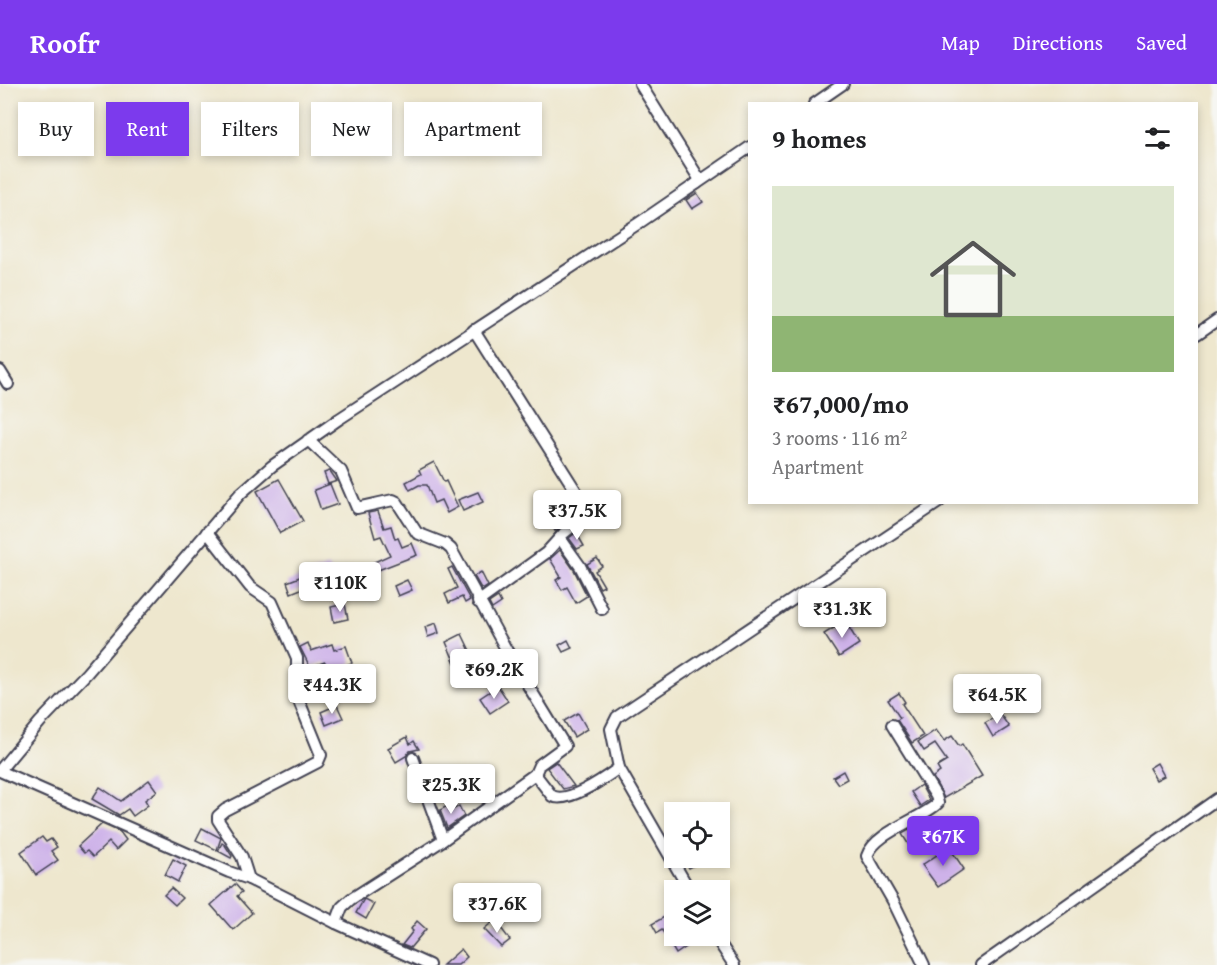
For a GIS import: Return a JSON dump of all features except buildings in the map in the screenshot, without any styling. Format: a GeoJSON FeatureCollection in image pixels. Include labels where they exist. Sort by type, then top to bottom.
{"type":"FeatureCollection","features":[{"type":"Feature","properties":{"kind":"street"},"geometry":{"type":"LineString","coordinates":[[640,84],[696,180]]}},
{"type":"Feature","properties":{"kind":"street"},"geometry":{"type":"LineString","coordinates":[[817,102],[843,84]]}},
{"type":"Feature","properties":{"kind":"street"},"geometry":{"type":"LineString","coordinates":[[429,965],[336,923],[249,879],[0,770],[40,722],[87,673],[249,484],[308,440],[696,180],[748,148]]}},
{"type":"Feature","properties":{"kind":"street"},"geometry":{"type":"LineString","coordinates":[[1198,333],[1217,320]]}},
{"type":"Feature","properties":{"kind":"street"},"geometry":{"type":"LineString","coordinates":[[474,330],[586,507],[586,514],[583,518],[539,559],[478,602]]}},
{"type":"Feature","properties":{"kind":"street"},"geometry":{"type":"LineString","coordinates":[[0,371],[8,384]]}},
{"type":"Feature","properties":{"kind":"street"},"geometry":{"type":"LineString","coordinates":[[308,440],[341,471],[357,508],[397,501],[417,532],[449,546],[478,602],[565,746],[539,765],[535,774],[443,840],[351,899],[342,908],[336,923]]}},
{"type":"Feature","properties":{"kind":"street"},"geometry":{"type":"LineString","coordinates":[[684,880],[619,768],[611,729],[617,717],[936,504]]}},
{"type":"Feature","properties":{"kind":"street"},"geometry":{"type":"LineString","coordinates":[[207,532],[250,587],[272,602],[295,652],[298,662],[297,696],[321,755],[318,762],[225,810],[218,816],[218,820],[242,857],[249,879]]}},
{"type":"Feature","properties":{"kind":"street"},"geometry":{"type":"LineString","coordinates":[[560,538],[580,566],[602,609]]}},
{"type":"Feature","properties":{"kind":"street"},"geometry":{"type":"LineString","coordinates":[[892,725],[936,796],[938,803],[899,826],[870,849],[867,856],[924,965]]}},
{"type":"Feature","properties":{"kind":"street"},"geometry":{"type":"LineString","coordinates":[[413,758],[443,840]]}},
{"type":"Feature","properties":{"kind":"street"},"geometry":{"type":"LineString","coordinates":[[535,774],[552,796],[567,798],[619,768]]}},
{"type":"Feature","properties":{"kind":"street"},"geometry":{"type":"LineString","coordinates":[[981,965],[1217,799]]}},
{"type":"Feature","properties":{"kind":"street"},"geometry":{"type":"LineString","coordinates":[[722,946],[734,965]]}}]}
